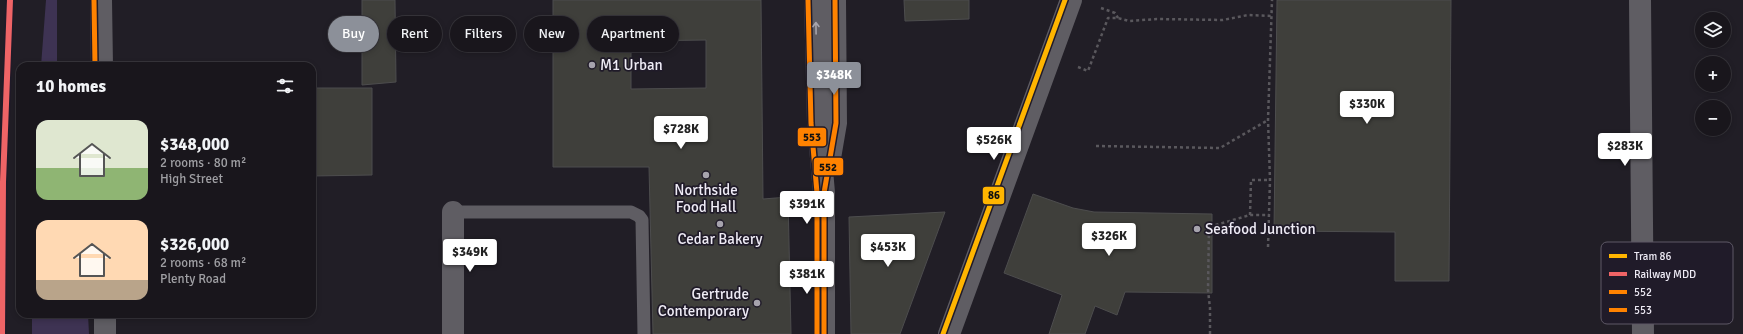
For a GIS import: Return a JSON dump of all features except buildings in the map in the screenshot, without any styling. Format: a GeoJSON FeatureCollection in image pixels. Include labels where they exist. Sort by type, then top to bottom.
{"type":"FeatureCollection","features":[{"type":"Feature","properties":{"kind":"main road"},"geometry":{"type":"LineString","coordinates":[[101,0],[102,62]]}},
{"type":"Feature","properties":{"kind":"main road"},"geometry":{"type":"LineString","coordinates":[[815,0],[818,123],[824,192],[824,334]]}},
{"type":"Feature","properties":{"kind":"main road"},"geometry":{"type":"LineString","coordinates":[[824,192],[836,123],[835,0]]}},
{"type":"Feature","properties":{"kind":"main road"},"geometry":{"type":"LineString","coordinates":[[949,334],[1071,0]]}},
{"type":"Feature","properties":{"kind":"main road"},"geometry":{"type":"LineString","coordinates":[[1640,0],[1643,242]]}},
{"type":"Feature","properties":{"kind":"main road"},"geometry":{"type":"LineString","coordinates":[[453,212],[454,334]]}},
{"type":"Feature","properties":{"kind":"main road"},"geometry":{"type":"LineString","coordinates":[[104,318],[105,334]]}},
{"type":"Feature","properties":{"kind":"main road"},"geometry":{"type":"LineString","coordinates":[[1644,324],[1644,334]]}},
{"type":"Feature","properties":{"kind":"lane"},"geometry":{"type":"LineString","coordinates":[[453,212],[631,212],[638,216],[642,220],[644,334]]}},
{"type":"Feature","properties":{"kind":"path"},"geometry":{"type":"LineString","coordinates":[[1268,247],[1270,180],[1268,120],[1272,0]]}},
{"type":"Feature","properties":{"kind":"path"},"geometry":{"type":"LineString","coordinates":[[1102,8],[1115,13],[1118,18]]}},
{"type":"Feature","properties":{"kind":"path"},"geometry":{"type":"LineString","coordinates":[[1078,67],[1088,71],[1108,18],[1118,18],[1129,21],[1157,19],[1223,20],[1248,15],[1272,16]]}},
{"type":"Feature","properties":{"kind":"path"},"geometry":{"type":"LineString","coordinates":[[1096,146],[1220,148],[1268,120]]}},
{"type":"Feature","properties":{"kind":"path"},"geometry":{"type":"LineString","coordinates":[[1250,215],[1251,180],[1270,180]]}},
{"type":"Feature","properties":{"kind":"path"},"geometry":{"type":"LineString","coordinates":[[1210,334],[1208,290],[1209,227],[1250,215],[1269,215]]}},
{"type":"Feature","properties":{"kind":"shaded area"},"geometry":{"type":"Polygon","coordinates":[[[46,0],[57,0],[57,62],[41,62],[46,0]]]}},
{"type":"Feature","properties":{"kind":"shaded area"},"geometry":{"type":"Polygon","coordinates":[[[32,318],[88,318],[89,334],[32,334],[32,318]]]}},
{"type":"Feature","properties":{"kind":"tram line","name":"86"},"geometry":{"type":"LineString","coordinates":[[943,334],[1065,0]]}},
{"type":"Feature","properties":{"kind":"rail line","name":"MDD"},"geometry":{"type":"LineString","coordinates":[[2,334],[3,182],[10,0]]}},
{"type":"Feature","properties":{"kind":"transit line","name":"553"},"geometry":{"type":"LineString","coordinates":[[94,0],[95,62]]}},
{"type":"Feature","properties":{"kind":"transit line","name":"553"},"geometry":{"type":"LineString","coordinates":[[808,0],[811,123],[817,193],[817,334]]}},
{"type":"Feature","properties":{"kind":"transit line","name":"552"},"geometry":{"type":"LineString","coordinates":[[824,334],[824,193],[836,123],[835,0]]}},
{"type":"Feature","properties":{"kind":"place","name":"M1 Urban"},"geometry":{"type":"Point","coordinates":[592,65]}},
{"type":"Feature","properties":{"kind":"place","name":"Northside Food Hall"},"geometry":{"type":"Point","coordinates":[706,175]}},
{"type":"Feature","properties":{"kind":"place","name":"Cedar Bakery"},"geometry":{"type":"Point","coordinates":[720,224]}},
{"type":"Feature","properties":{"kind":"place","name":"Seafood Junction"},"geometry":{"type":"Point","coordinates":[1197,229]}},
{"type":"Feature","properties":{"kind":"place","name":"Gertrude Contemporary"},"geometry":{"type":"Point","coordinates":[757,303]}}]}
